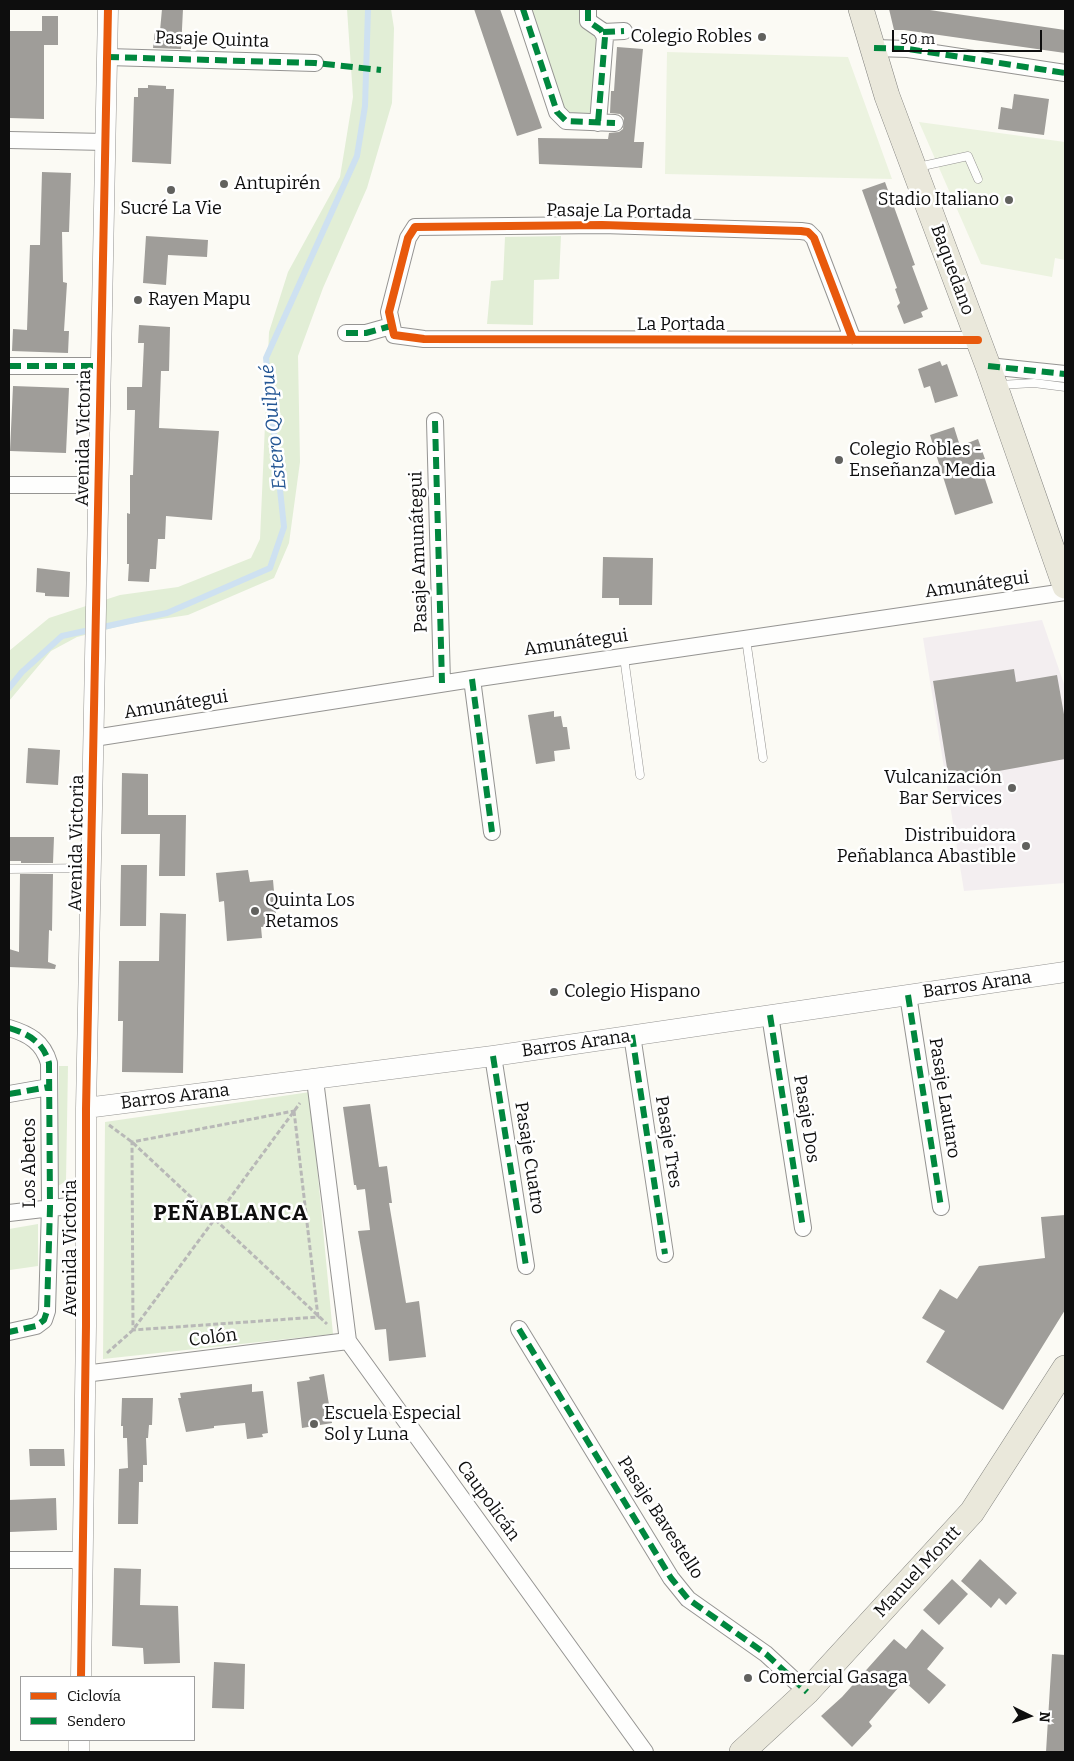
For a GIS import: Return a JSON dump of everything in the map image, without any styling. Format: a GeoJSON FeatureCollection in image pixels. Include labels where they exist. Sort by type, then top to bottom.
{"type":"FeatureCollection","features":[{"type":"Feature","properties":{"kind":"main road","name":"Baquedano"},"geometry":{"type":"LineString","coordinates":[[861,9],[887,96],[978,340],[1065,586]]}},
{"type":"Feature","properties":{"kind":"main road","name":"Manuel Montt"},"geometry":{"type":"LineString","coordinates":[[742,1752],[807,1692],[972,1512],[1065,1368]]}},
{"type":"Feature","properties":{"kind":"street","name":"Avenida Victoria"},"geometry":{"type":"LineString","coordinates":[[80,1676],[83,1560],[86,1108],[108,9]]}},
{"type":"Feature","properties":{"kind":"street"},"geometry":{"type":"LineString","coordinates":[[522,9],[557,112],[566,121],[615,123]]}},
{"type":"Feature","properties":{"kind":"street"},"geometry":{"type":"LineString","coordinates":[[588,9],[588,21],[603,32],[605,37],[598,122]]}},
{"type":"Feature","properties":{"kind":"street"},"geometry":{"type":"LineString","coordinates":[[603,32],[624,31]]}},
{"type":"Feature","properties":{"kind":"street"},"geometry":{"type":"LineString","coordinates":[[874,48],[908,49],[1065,73]]}},
{"type":"Feature","properties":{"kind":"street","name":"Pasaje Quinta"},"geometry":{"type":"LineString","coordinates":[[107,57],[315,63]]}},
{"type":"Feature","properties":{"kind":"street"},"geometry":{"type":"LineString","coordinates":[[9,140],[106,142]]}},
{"type":"Feature","properties":{"kind":"street","name":"Pasaje La Portada"},"geometry":{"type":"LineString","coordinates":[[392,326],[389,312],[408,238],[415,228],[602,225],[791,230],[808,232],[814,238],[854,340]]}},
{"type":"Feature","properties":{"kind":"street"},"geometry":{"type":"LineString","coordinates":[[346,333],[366,333],[392,326]]}},
{"type":"Feature","properties":{"kind":"street","name":"La Portada"},"geometry":{"type":"LineString","coordinates":[[392,326],[394,334],[424,339],[978,340]]}},
{"type":"Feature","properties":{"kind":"street"},"geometry":{"type":"LineString","coordinates":[[9,366],[100,366]]}},
{"type":"Feature","properties":{"kind":"street"},"geometry":{"type":"LineString","coordinates":[[991,376],[1065,374]]}},
{"type":"Feature","properties":{"kind":"street","name":"Pasaje Amunátegui"},"geometry":{"type":"LineString","coordinates":[[435,420],[442,683]]}},
{"type":"Feature","properties":{"kind":"street"},"geometry":{"type":"LineString","coordinates":[[9,485],[98,485]]}},
{"type":"Feature","properties":{"kind":"street","name":"Amunátegui"},"geometry":{"type":"LineString","coordinates":[[94,738],[472,678],[1065,592]]}},
{"type":"Feature","properties":{"kind":"street"},"geometry":{"type":"LineString","coordinates":[[472,678],[492,832]]}},
{"type":"Feature","properties":{"kind":"street","name":"Barros Arana"},"geometry":{"type":"LineString","coordinates":[[86,1108],[493,1056],[1065,972]]}},
{"type":"Feature","properties":{"kind":"street","name":"Pasaje Lautaro"},"geometry":{"type":"LineString","coordinates":[[908,995],[941,1207]]}},
{"type":"Feature","properties":{"kind":"street","name":"Pasaje Dos"},"geometry":{"type":"LineString","coordinates":[[770,1015],[803,1228]]}},
{"type":"Feature","properties":{"kind":"street","name":"Los Abetos"},"geometry":{"type":"LineString","coordinates":[[9,1028],[34,1038],[45,1050],[49,1063],[50,1207],[48,1302],[44,1320],[36,1326],[9,1332]]}},
{"type":"Feature","properties":{"kind":"street","name":"Pasaje Tres"},"geometry":{"type":"LineString","coordinates":[[632,1036],[665,1254]]}},
{"type":"Feature","properties":{"kind":"street","name":"Pasaje Cuatro"},"geometry":{"type":"LineString","coordinates":[[493,1056],[526,1266]]}},
{"type":"Feature","properties":{"kind":"street","name":"Caupolicán"},"geometry":{"type":"LineString","coordinates":[[316,1080],[348,1341],[644,1752]]}},
{"type":"Feature","properties":{"kind":"street"},"geometry":{"type":"LineString","coordinates":[[9,1094],[49,1087]]}},
{"type":"Feature","properties":{"kind":"street"},"geometry":{"type":"LineString","coordinates":[[9,1213],[86,1204]]}},
{"type":"Feature","properties":{"kind":"street","name":"Pasaje Bavestello"},"geometry":{"type":"LineString","coordinates":[[519,1329],[671,1578],[688,1599],[766,1654],[807,1692]]}},
{"type":"Feature","properties":{"kind":"street","name":"Colón"},"geometry":{"type":"LineString","coordinates":[[84,1374],[348,1341]]}},
{"type":"Feature","properties":{"kind":"street"},"geometry":{"type":"LineString","coordinates":[[9,1560],[83,1560]]}},
{"type":"Feature","properties":{"kind":"lane"},"geometry":{"type":"LineString","coordinates":[[914,168],[968,156],[978,179]]}},
{"type":"Feature","properties":{"kind":"lane"},"geometry":{"type":"LineString","coordinates":[[991,376],[1065,387]]}},
{"type":"Feature","properties":{"kind":"lane"},"geometry":{"type":"LineString","coordinates":[[746,639],[763,758]]}},
{"type":"Feature","properties":{"kind":"lane"},"geometry":{"type":"LineString","coordinates":[[624,657],[640,775]]}},
{"type":"Feature","properties":{"kind":"lane"},"geometry":{"type":"LineString","coordinates":[[9,869],[92,868]]}},
{"type":"Feature","properties":{"kind":"path"},"geometry":{"type":"LineString","coordinates":[[84,1374],[133,1330],[215,1221],[316,1080]]}},
{"type":"Feature","properties":{"kind":"path"},"geometry":{"type":"LineString","coordinates":[[86,1108],[132,1142],[318,1317],[348,1341]]}},
{"type":"Feature","properties":{"kind":"path"},"geometry":{"type":"LineString","coordinates":[[132,1142],[294,1111]]}},
{"type":"Feature","properties":{"kind":"path"},"geometry":{"type":"LineString","coordinates":[[294,1111],[318,1317]]}},
{"type":"Feature","properties":{"kind":"path"},"geometry":{"type":"LineString","coordinates":[[132,1142],[133,1330]]}},
{"type":"Feature","properties":{"kind":"path"},"geometry":{"type":"LineString","coordinates":[[133,1330],[318,1317]]}},
{"type":"Feature","properties":{"kind":"shaded area"},"geometry":{"type":"Polygon","coordinates":[[[1042,620],[1065,687],[1065,883],[964,891],[923,638],[1042,620]]]}},
{"type":"Feature","properties":{"kind":"green space"},"geometry":{"type":"Polygon","coordinates":[[[347,9],[391,9],[394,28],[392,103],[367,188],[323,288],[298,356],[300,462],[289,543],[274,578],[188,615],[128,624],[77,637],[51,651],[9,701],[9,651],[49,618],[120,595],[178,587],[251,558],[260,539],[269,332],[288,272],[340,177],[353,97],[347,9]]]}},
{"type":"Feature","properties":{"kind":"green space"},"geometry":{"type":"Polygon","coordinates":[[[528,9],[582,9],[585,29],[595,33],[599,39],[594,106],[588,115],[568,112],[561,107],[528,9]]]}},
{"type":"Feature","properties":{"kind":"green space"},"geometry":{"type":"Polygon","coordinates":[[[667,52],[848,57],[892,179],[665,174],[667,52]]]}},
{"type":"Feature","properties":{"kind":"green space","name":"Stadio Italiano"},"geometry":{"type":"Polygon","coordinates":[[[919,122],[1065,142],[1065,260],[1055,258],[1052,277],[981,264],[919,122]]]}},
{"type":"Feature","properties":{"kind":"green space"},"geometry":{"type":"Polygon","coordinates":[[[561,236],[559,279],[534,280],[533,325],[487,324],[491,281],[503,280],[505,237],[561,236]]]}},
{"type":"Feature","properties":{"kind":"green space"},"geometry":{"type":"Polygon","coordinates":[[[59,1066],[68,1066],[66,1181],[58,1186],[59,1066]]]}},
{"type":"Feature","properties":{"kind":"green space"},"geometry":{"type":"Polygon","coordinates":[[[310,1092],[333,1334],[103,1359],[105,1122],[310,1092]]]}},
{"type":"Feature","properties":{"kind":"green space"},"geometry":{"type":"Polygon","coordinates":[[[38,1224],[38,1266],[10,1270],[9,1229],[38,1224]]]}},
{"type":"Feature","properties":{"kind":"building"},"geometry":{"type":"Polygon","coordinates":[[[162,9],[183,9],[181,49],[153,48],[155,31],[160,31],[162,9]]]}},
{"type":"Feature","properties":{"kind":"building"},"geometry":{"type":"Polygon","coordinates":[[[474,9],[500,9],[542,128],[517,136],[474,9]]]}},
{"type":"Feature","properties":{"kind":"building"},"geometry":{"type":"Polygon","coordinates":[[[889,9],[923,9],[1065,30],[1065,53],[894,30],[889,9]]]}},
{"type":"Feature","properties":{"kind":"building"},"geometry":{"type":"Polygon","coordinates":[[[42,16],[58,16],[58,45],[44,45],[44,119],[9,118],[9,31],[42,31],[42,16]]]}},
{"type":"Feature","properties":{"kind":"building"},"geometry":{"type":"Polygon","coordinates":[[[617,47],[643,49],[634,142],[644,142],[642,168],[539,164],[538,138],[608,139],[609,133],[619,132],[623,129],[624,118],[620,114],[610,113],[611,91],[614,91],[617,47]]]}},
{"type":"Feature","properties":{"kind":"building"},"geometry":{"type":"Polygon","coordinates":[[[148,85],[166,86],[166,89],[174,89],[171,164],[132,162],[134,97],[138,97],[138,88],[148,88],[148,85]]]}},
{"type":"Feature","properties":{"kind":"building"},"geometry":{"type":"Polygon","coordinates":[[[1014,94],[1049,99],[1044,135],[998,129],[1001,107],[1012,109],[1014,94]]]}},
{"type":"Feature","properties":{"kind":"building"},"geometry":{"type":"Polygon","coordinates":[[[42,172],[71,173],[69,232],[62,232],[63,282],[67,283],[64,331],[69,331],[68,353],[12,351],[13,329],[27,330],[30,245],[40,245],[42,172]]]}},
{"type":"Feature","properties":{"kind":"building"},"geometry":{"type":"Polygon","coordinates":[[[885,182],[915,265],[912,266],[928,309],[921,312],[923,317],[904,324],[897,306],[900,303],[895,289],[897,288],[862,190],[885,182]]]}},
{"type":"Feature","properties":{"kind":"building"},"geometry":{"type":"Polygon","coordinates":[[[146,236],[208,240],[207,257],[168,255],[166,285],[143,283],[146,236]]]}},
{"type":"Feature","properties":{"kind":"building"},"geometry":{"type":"Polygon","coordinates":[[[139,325],[170,327],[169,371],[161,371],[159,428],[219,431],[212,520],[166,516],[165,539],[158,539],[156,569],[150,569],[149,582],[128,581],[129,564],[127,564],[127,513],[130,514],[130,475],[133,475],[135,410],[127,410],[127,387],[142,387],[144,343],[138,343],[139,325]]]}},
{"type":"Feature","properties":{"kind":"building"},"geometry":{"type":"Polygon","coordinates":[[[940,361],[942,366],[947,364],[958,396],[935,403],[930,386],[924,388],[918,369],[940,361]]]}},
{"type":"Feature","properties":{"kind":"building"},"geometry":{"type":"Polygon","coordinates":[[[13,386],[69,388],[66,453],[10,451],[13,386]]]}},
{"type":"Feature","properties":{"kind":"building"},"geometry":{"type":"Polygon","coordinates":[[[954,427],[960,446],[978,439],[985,459],[979,461],[993,503],[955,515],[930,435],[954,427]]]}},
{"type":"Feature","properties":{"kind":"building"},"geometry":{"type":"Polygon","coordinates":[[[603,557],[653,558],[652,605],[619,605],[619,598],[602,598],[603,557]]]}},
{"type":"Feature","properties":{"kind":"building"},"geometry":{"type":"Polygon","coordinates":[[[37,568],[70,572],[69,597],[45,596],[45,593],[36,592],[37,568]]]}},
{"type":"Feature","properties":{"kind":"building"},"geometry":{"type":"Polygon","coordinates":[[[1014,669],[1016,682],[1057,675],[1065,720],[1065,759],[949,780],[933,681],[1014,669]]]}},
{"type":"Feature","properties":{"kind":"building"},"geometry":{"type":"Polygon","coordinates":[[[554,711],[554,717],[561,716],[563,727],[567,727],[570,749],[554,751],[555,761],[536,764],[528,715],[554,711]]]}},
{"type":"Feature","properties":{"kind":"building"},"geometry":{"type":"Polygon","coordinates":[[[28,748],[60,750],[58,785],[26,783],[28,748]]]}},
{"type":"Feature","properties":{"kind":"building"},"geometry":{"type":"Polygon","coordinates":[[[122,773],[148,774],[148,815],[186,815],[185,876],[159,876],[160,834],[121,834],[122,773]]]}},
{"type":"Feature","properties":{"kind":"building"},"geometry":{"type":"Polygon","coordinates":[[[9,837],[54,837],[53,863],[9,861],[9,837]]]}},
{"type":"Feature","properties":{"kind":"building"},"geometry":{"type":"Polygon","coordinates":[[[121,865],[147,865],[146,926],[120,926],[121,865]]]}},
{"type":"Feature","properties":{"kind":"building","name":"Quinta Los Retamos"},"geometry":{"type":"Polygon","coordinates":[[[248,870],[250,882],[273,880],[277,926],[261,927],[262,938],[227,941],[224,901],[219,902],[216,873],[248,870]]]}},
{"type":"Feature","properties":{"kind":"building"},"geometry":{"type":"Polygon","coordinates":[[[20,874],[53,874],[52,931],[49,930],[48,962],[56,965],[55,969],[9,967],[9,949],[19,952],[20,874]]]}},
{"type":"Feature","properties":{"kind":"building"},"geometry":{"type":"Polygon","coordinates":[[[160,913],[186,914],[183,1073],[122,1072],[123,1021],[118,1021],[119,961],[159,961],[160,913]]]}},
{"type":"Feature","properties":{"kind":"building"},"geometry":{"type":"Polygon","coordinates":[[[370,1104],[379,1167],[387,1166],[392,1203],[389,1203],[406,1303],[419,1301],[426,1357],[389,1361],[386,1329],[375,1330],[358,1231],[370,1230],[365,1189],[357,1190],[356,1185],[354,1185],[343,1107],[370,1104]]]}},
{"type":"Feature","properties":{"kind":"building"},"geometry":{"type":"Polygon","coordinates":[[[1065,1215],[1065,1310],[1003,1410],[926,1362],[945,1331],[922,1318],[940,1289],[957,1299],[979,1266],[1045,1258],[1041,1217],[1065,1215]]]}},
{"type":"Feature","properties":{"kind":"building"},"geometry":{"type":"Polygon","coordinates":[[[324,1374],[332,1423],[302,1428],[297,1382],[310,1380],[309,1377],[324,1374]]]}},
{"type":"Feature","properties":{"kind":"building"},"geometry":{"type":"Polygon","coordinates":[[[252,1384],[252,1392],[263,1391],[268,1433],[262,1434],[263,1437],[247,1439],[245,1423],[214,1426],[214,1428],[186,1432],[178,1398],[181,1398],[180,1393],[252,1384]]]}},
{"type":"Feature","properties":{"kind":"building"},"geometry":{"type":"Polygon","coordinates":[[[122,1398],[153,1398],[152,1425],[149,1425],[148,1438],[146,1438],[147,1465],[143,1465],[143,1482],[139,1482],[138,1524],[118,1524],[119,1469],[128,1468],[127,1438],[123,1438],[123,1426],[121,1426],[122,1398]]]}},
{"type":"Feature","properties":{"kind":"building"},"geometry":{"type":"Polygon","coordinates":[[[29,1449],[64,1449],[65,1466],[30,1466],[29,1449]]]}},
{"type":"Feature","properties":{"kind":"building"},"geometry":{"type":"Polygon","coordinates":[[[56,1498],[57,1530],[10,1532],[9,1500],[56,1498]]]}},
{"type":"Feature","properties":{"kind":"building"},"geometry":{"type":"Polygon","coordinates":[[[980,1559],[1017,1593],[1006,1605],[999,1598],[991,1608],[961,1581],[980,1559]]]}},
{"type":"Feature","properties":{"kind":"building"},"geometry":{"type":"Polygon","coordinates":[[[114,1568],[141,1569],[140,1605],[178,1606],[180,1663],[144,1664],[143,1648],[112,1646],[114,1568]]]}},
{"type":"Feature","properties":{"kind":"building"},"geometry":{"type":"Polygon","coordinates":[[[952,1579],[968,1594],[939,1625],[923,1610],[952,1579]]]}},
{"type":"Feature","properties":{"kind":"building"},"geometry":{"type":"Polygon","coordinates":[[[922,1629],[944,1648],[927,1669],[946,1685],[929,1704],[904,1681],[869,1722],[872,1726],[852,1747],[821,1716],[842,1697],[894,1639],[906,1649],[922,1629]]]}},
{"type":"Feature","properties":{"kind":"building"},"geometry":{"type":"Polygon","coordinates":[[[1052,1654],[1065,1655],[1065,1752],[1046,1752],[1052,1654]]]}},
{"type":"Feature","properties":{"kind":"building"},"geometry":{"type":"Polygon","coordinates":[[[214,1662],[245,1664],[244,1709],[212,1708],[214,1662]]]}},
{"type":"Feature","properties":{"kind":"waterway","name":"Estero Quilpué"},"geometry":{"type":"LineString","coordinates":[[9,688],[22,672],[62,636],[167,613],[270,568],[284,527],[266,358],[357,156],[365,106],[368,9]]}},
{"type":"Feature","properties":{"kind":"marked path"},"geometry":{"type":"LineString","coordinates":[[523,9],[557,112],[566,121],[615,123]]}},
{"type":"Feature","properties":{"kind":"marked path"},"geometry":{"type":"LineString","coordinates":[[588,9],[588,21],[601,30],[605,37],[598,123]]}},
{"type":"Feature","properties":{"kind":"marked path"},"geometry":{"type":"LineString","coordinates":[[603,32],[624,31]]}},
{"type":"Feature","properties":{"kind":"marked path"},"geometry":{"type":"LineString","coordinates":[[874,48],[908,49],[1065,73]]}},
{"type":"Feature","properties":{"kind":"marked path"},"geometry":{"type":"LineString","coordinates":[[107,57],[315,63],[381,70]]}},
{"type":"Feature","properties":{"kind":"marked path"},"geometry":{"type":"LineString","coordinates":[[346,333],[366,333],[391,326],[390,321]]}},
{"type":"Feature","properties":{"kind":"marked path"},"geometry":{"type":"LineString","coordinates":[[9,366],[100,366]]}},
{"type":"Feature","properties":{"kind":"marked path"},"geometry":{"type":"LineString","coordinates":[[988,366],[1065,374]]}},
{"type":"Feature","properties":{"kind":"marked path"},"geometry":{"type":"LineString","coordinates":[[435,421],[442,683]]}},
{"type":"Feature","properties":{"kind":"marked path"},"geometry":{"type":"LineString","coordinates":[[472,679],[492,832]]}},
{"type":"Feature","properties":{"kind":"marked path"},"geometry":{"type":"LineString","coordinates":[[908,995],[941,1207]]}},
{"type":"Feature","properties":{"kind":"marked path"},"geometry":{"type":"LineString","coordinates":[[770,1015],[803,1228]]}},
{"type":"Feature","properties":{"kind":"marked path"},"geometry":{"type":"LineString","coordinates":[[9,1028],[29,1036],[39,1044],[49,1063],[50,1207],[47,1311],[44,1320],[36,1326],[9,1332]]}},
{"type":"Feature","properties":{"kind":"marked path"},"geometry":{"type":"LineString","coordinates":[[632,1035],[665,1254]]}},
{"type":"Feature","properties":{"kind":"marked path"},"geometry":{"type":"LineString","coordinates":[[493,1056],[526,1266]]}},
{"type":"Feature","properties":{"kind":"marked path"},"geometry":{"type":"LineString","coordinates":[[9,1094],[49,1087]]}},
{"type":"Feature","properties":{"kind":"marked path"},"geometry":{"type":"LineString","coordinates":[[519,1329],[671,1578],[688,1599],[766,1654],[807,1692]]}},
{"type":"Feature","properties":{"kind":"cycle path"},"geometry":{"type":"LineString","coordinates":[[81,1676],[86,1326],[86,1108],[108,9]]}},
{"type":"Feature","properties":{"kind":"cycle path"},"geometry":{"type":"LineString","coordinates":[[853,340],[814,238],[808,232],[801,231],[602,225],[415,227],[408,238],[389,312],[394,335],[424,339],[839,340],[909,340],[978,340]]}},
{"type":"Feature","properties":{"kind":"place","name":"Colegio Robles"},"geometry":{"type":"Point","coordinates":[762,37]}},
{"type":"Feature","properties":{"kind":"place","name":"Antupirén"},"geometry":{"type":"Point","coordinates":[224,184]}},
{"type":"Feature","properties":{"kind":"place","name":"Sucré La Vie"},"geometry":{"type":"Point","coordinates":[171,190]}},
{"type":"Feature","properties":{"kind":"place","name":"Stadio Italiano"},"geometry":{"type":"Point","coordinates":[1009,200]}},
{"type":"Feature","properties":{"kind":"place","name":"Rayen Mapu"},"geometry":{"type":"Point","coordinates":[138,300]}},
{"type":"Feature","properties":{"kind":"place","name":"Colegio Robles - Enseñanza Media"},"geometry":{"type":"Point","coordinates":[839,460]}},
{"type":"Feature","properties":{"kind":"place","name":"Vulcanización Bar Services"},"geometry":{"type":"Point","coordinates":[1012,788]}},
{"type":"Feature","properties":{"kind":"place","name":"Distribuidora Peñablanca Abastible"},"geometry":{"type":"Point","coordinates":[1026,846]}},
{"type":"Feature","properties":{"kind":"place","name":"Quinta Los Retamos"},"geometry":{"type":"Point","coordinates":[255,911]}},
{"type":"Feature","properties":{"kind":"place","name":"Colegio Hispano"},"geometry":{"type":"Point","coordinates":[554,992]}},
{"type":"Feature","properties":{"kind":"place","name":"Escuela Especial Sol y Luna"},"geometry":{"type":"Point","coordinates":[314,1424]}},
{"type":"Feature","properties":{"kind":"place","name":"Comercial Gasaga"},"geometry":{"type":"Point","coordinates":[748,1678]}},
{"type":"Feature","properties":{"kind":"district","name":"PEÑABLANCA"},"geometry":{"type":"Point","coordinates":[231,1214]}}]}
